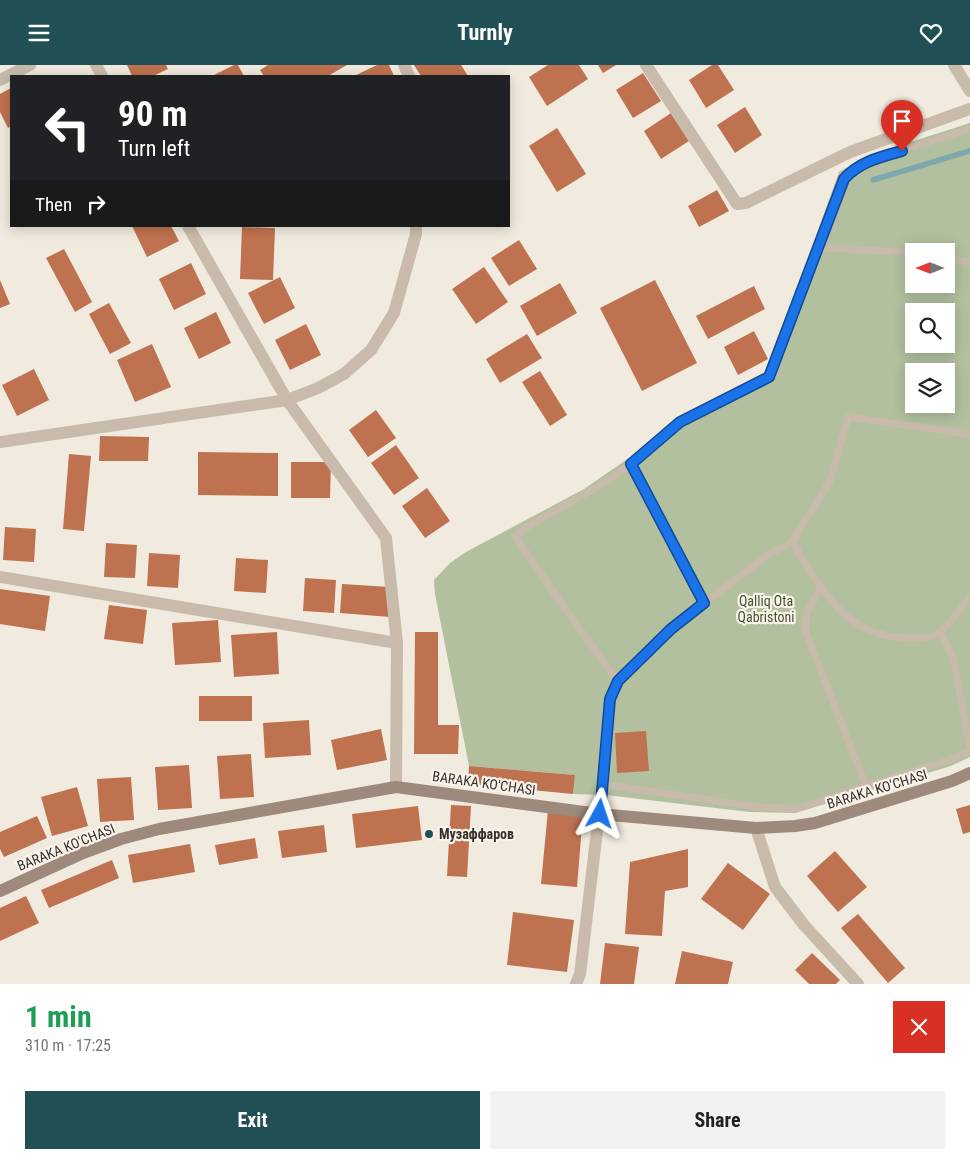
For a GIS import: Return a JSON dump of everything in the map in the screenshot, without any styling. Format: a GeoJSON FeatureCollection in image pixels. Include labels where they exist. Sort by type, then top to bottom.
{"type":"FeatureCollection","features":[{"type":"Feature","properties":{"kind":"main road","name":"BARAKA KO'CHASI"},"geometry":{"type":"LineString","coordinates":[[0,891],[83,853],[121,839],[152,831],[396,787],[600,814],[756,828],[795,826],[834,818],[952,781],[970,773]]}},
{"type":"Feature","properties":{"kind":"street"},"geometry":{"type":"LineString","coordinates":[[0,80],[30,65]]}},
{"type":"Feature","properties":{"kind":"street"},"geometry":{"type":"LineString","coordinates":[[646,65],[737,204],[746,203],[850,152],[970,109]]}},
{"type":"Feature","properties":{"kind":"street"},"geometry":{"type":"LineString","coordinates":[[954,65],[970,91]]}},
{"type":"Feature","properties":{"kind":"street"},"geometry":{"type":"LineString","coordinates":[[189,227],[287,400],[386,538],[397,643],[396,787]]}},
{"type":"Feature","properties":{"kind":"street"},"geometry":{"type":"LineString","coordinates":[[0,442],[287,400],[318,388],[344,374],[370,350],[394,313],[416,234],[416,227]]}},
{"type":"Feature","properties":{"kind":"street"},"geometry":{"type":"LineString","coordinates":[[0,577],[397,643]]}},
{"type":"Feature","properties":{"kind":"street"},"geometry":{"type":"LineString","coordinates":[[576,984],[580,974],[600,814]]}},
{"type":"Feature","properties":{"kind":"street"},"geometry":{"type":"LineString","coordinates":[[756,828],[774,887],[804,925],[858,984]]}},
{"type":"Feature","properties":{"kind":"lane"},"geometry":{"type":"LineString","coordinates":[[618,681],[565,609],[515,536],[530,525],[606,482],[631,464],[680,422],[769,377],[844,179],[851,171],[867,161],[970,129]]}},
{"type":"Feature","properties":{"kind":"lane"},"geometry":{"type":"LineString","coordinates":[[816,250],[828,248],[905,252]]}},
{"type":"Feature","properties":{"kind":"lane"},"geometry":{"type":"LineString","coordinates":[[955,260],[970,262]]}},
{"type":"Feature","properties":{"kind":"lane"},"geometry":{"type":"LineString","coordinates":[[600,814],[610,699],[618,681],[671,629],[768,555],[792,542],[830,481],[848,417],[970,434]]}},
{"type":"Feature","properties":{"kind":"lane"},"geometry":{"type":"LineString","coordinates":[[631,464],[704,603]]}},
{"type":"Feature","properties":{"kind":"lane"},"geometry":{"type":"LineString","coordinates":[[792,542],[821,588],[846,617],[877,634],[909,638],[928,637],[939,632],[970,597]]}},
{"type":"Feature","properties":{"kind":"lane"},"geometry":{"type":"LineString","coordinates":[[821,588],[807,612],[806,630],[866,786]]}},
{"type":"Feature","properties":{"kind":"lane"},"geometry":{"type":"LineString","coordinates":[[602,784],[750,806],[797,809],[947,761],[970,750],[953,656],[939,632]]}},
{"type":"Feature","properties":{"kind":"green space","name":"Qalliq Ota Qabristoni"},"geometry":{"type":"Polygon","coordinates":[[[970,123],[970,757],[951,766],[795,813],[749,812],[606,795],[573,794],[575,775],[469,766],[435,594],[434,580],[450,563],[466,552],[584,489],[629,458],[678,419],[767,373],[839,172],[864,157],[970,123]]]}},
{"type":"Feature","properties":{"kind":"building"},"geometry":{"type":"Polygon","coordinates":[[[127,65],[166,65],[168,69],[155,75],[132,75],[127,65]]]}},
{"type":"Feature","properties":{"kind":"building"},"geometry":{"type":"Polygon","coordinates":[[[234,65],[238,65],[243,75],[214,75],[234,65]]]}},
{"type":"Feature","properties":{"kind":"building"},"geometry":{"type":"Polygon","coordinates":[[[268,65],[347,65],[330,75],[263,75],[260,70],[268,65]]]}},
{"type":"Feature","properties":{"kind":"building"},"geometry":{"type":"Polygon","coordinates":[[[377,65],[389,65],[394,75],[356,75],[377,65]]]}},
{"type":"Feature","properties":{"kind":"building"},"geometry":{"type":"Polygon","coordinates":[[[414,65],[461,65],[467,75],[420,75],[414,65]]]}},
{"type":"Feature","properties":{"kind":"building"},"geometry":{"type":"Polygon","coordinates":[[[548,65],[579,65],[588,79],[547,106],[529,77],[548,65]]]}},
{"type":"Feature","properties":{"kind":"building"},"geometry":{"type":"Polygon","coordinates":[[[598,65],[616,65],[603,73],[598,65]]]}},
{"type":"Feature","properties":{"kind":"building"},"geometry":{"type":"Polygon","coordinates":[[[712,65],[718,65],[734,90],[706,108],[689,80],[712,65]]]}},
{"type":"Feature","properties":{"kind":"building"},"geometry":{"type":"Polygon","coordinates":[[[643,73],[661,101],[633,118],[616,90],[643,73]]]}},
{"type":"Feature","properties":{"kind":"building"},"geometry":{"type":"Polygon","coordinates":[[[10,89],[10,127],[8,128],[0,112],[0,94],[10,89]]]}},
{"type":"Feature","properties":{"kind":"building"},"geometry":{"type":"Polygon","coordinates":[[[745,107],[762,135],[735,153],[717,125],[745,107]]]}},
{"type":"Feature","properties":{"kind":"building"},"geometry":{"type":"Polygon","coordinates":[[[671,113],[689,141],[661,159],[644,131],[671,113]]]}},
{"type":"Feature","properties":{"kind":"building"},"geometry":{"type":"Polygon","coordinates":[[[557,128],[586,174],[557,192],[529,146],[557,128]]]}},
{"type":"Feature","properties":{"kind":"building"},"geometry":{"type":"Polygon","coordinates":[[[717,190],[729,211],[699,227],[688,206],[717,190]]]}},
{"type":"Feature","properties":{"kind":"building"},"geometry":{"type":"Polygon","coordinates":[[[132,227],[172,227],[179,241],[147,257],[132,227]]]}},
{"type":"Feature","properties":{"kind":"building"},"geometry":{"type":"Polygon","coordinates":[[[242,227],[275,228],[273,280],[240,279],[242,227]]]}},
{"type":"Feature","properties":{"kind":"building"},"geometry":{"type":"Polygon","coordinates":[[[519,240],[537,269],[509,286],[491,258],[519,240]]]}},
{"type":"Feature","properties":{"kind":"building"},"geometry":{"type":"Polygon","coordinates":[[[64,249],[92,302],[75,312],[46,258],[64,249]]]}},
{"type":"Feature","properties":{"kind":"building"},"geometry":{"type":"Polygon","coordinates":[[[191,263],[206,294],[174,310],[159,279],[191,263]]]}},
{"type":"Feature","properties":{"kind":"building"},"geometry":{"type":"Polygon","coordinates":[[[484,267],[508,302],[476,324],[452,289],[484,267]]]}},
{"type":"Feature","properties":{"kind":"building"},"geometry":{"type":"Polygon","coordinates":[[[280,277],[295,308],[264,324],[248,293],[280,277]]]}},
{"type":"Feature","properties":{"kind":"building"},"geometry":{"type":"Polygon","coordinates":[[[0,280],[10,304],[0,308],[0,280]]]}},
{"type":"Feature","properties":{"kind":"building"},"geometry":{"type":"Polygon","coordinates":[[[655,280],[697,363],[642,391],[600,308],[655,280]]]}},
{"type":"Feature","properties":{"kind":"building"},"geometry":{"type":"Polygon","coordinates":[[[560,283],[577,313],[537,336],[520,306],[560,283]]]}},
{"type":"Feature","properties":{"kind":"building"},"geometry":{"type":"Polygon","coordinates":[[[754,286],[765,309],[708,339],[696,316],[754,286]]]}},
{"type":"Feature","properties":{"kind":"building"},"geometry":{"type":"Polygon","coordinates":[[[109,303],[131,343],[110,354],[89,314],[109,303]]]}},
{"type":"Feature","properties":{"kind":"building"},"geometry":{"type":"Polygon","coordinates":[[[216,312],[231,343],[199,359],[184,328],[216,312]]]}},
{"type":"Feature","properties":{"kind":"building"},"geometry":{"type":"Polygon","coordinates":[[[306,324],[321,355],[290,370],[275,340],[306,324]]]}},
{"type":"Feature","properties":{"kind":"building"},"geometry":{"type":"Polygon","coordinates":[[[754,331],[768,359],[738,375],[724,347],[754,331]]]}},
{"type":"Feature","properties":{"kind":"building"},"geometry":{"type":"Polygon","coordinates":[[[527,334],[542,358],[500,383],[486,359],[527,334]]]}},
{"type":"Feature","properties":{"kind":"building"},"geometry":{"type":"Polygon","coordinates":[[[152,344],[171,387],[135,402],[117,360],[152,344]]]}},
{"type":"Feature","properties":{"kind":"building"},"geometry":{"type":"Polygon","coordinates":[[[34,369],[49,400],[17,416],[2,385],[34,369]]]}},
{"type":"Feature","properties":{"kind":"building"},"geometry":{"type":"Polygon","coordinates":[[[540,371],[567,415],[550,426],[522,382],[540,371]]]}},
{"type":"Feature","properties":{"kind":"building"},"geometry":{"type":"Polygon","coordinates":[[[376,410],[396,438],[368,457],[349,430],[376,410]]]}},
{"type":"Feature","properties":{"kind":"building"},"geometry":{"type":"Polygon","coordinates":[[[100,436],[149,437],[148,461],[99,461],[100,436]]]}},
{"type":"Feature","properties":{"kind":"building"},"geometry":{"type":"Polygon","coordinates":[[[396,445],[419,478],[394,495],[371,463],[396,445]]]}},
{"type":"Feature","properties":{"kind":"building"},"geometry":{"type":"Polygon","coordinates":[[[198,452],[278,453],[278,496],[198,495],[198,452]]]}},
{"type":"Feature","properties":{"kind":"building"},"geometry":{"type":"Polygon","coordinates":[[[69,454],[91,456],[84,531],[63,529],[69,454]]]}},
{"type":"Feature","properties":{"kind":"building"},"geometry":{"type":"Polygon","coordinates":[[[291,462],[331,462],[330,498],[291,498],[291,462]]]}},
{"type":"Feature","properties":{"kind":"building"},"geometry":{"type":"Polygon","coordinates":[[[427,488],[450,521],[425,538],[402,506],[427,488]]]}},
{"type":"Feature","properties":{"kind":"building"},"geometry":{"type":"Polygon","coordinates":[[[5,527],[36,529],[34,562],[3,560],[5,527]]]}},
{"type":"Feature","properties":{"kind":"building"},"geometry":{"type":"Polygon","coordinates":[[[106,543],[137,545],[135,578],[104,577],[106,543]]]}},
{"type":"Feature","properties":{"kind":"building"},"geometry":{"type":"Polygon","coordinates":[[[149,553],[180,555],[178,588],[147,586],[149,553]]]}},
{"type":"Feature","properties":{"kind":"building"},"geometry":{"type":"Polygon","coordinates":[[[236,558],[268,560],[266,593],[234,591],[236,558]]]}},
{"type":"Feature","properties":{"kind":"building"},"geometry":{"type":"Polygon","coordinates":[[[305,578],[336,580],[334,613],[303,611],[305,578]]]}},
{"type":"Feature","properties":{"kind":"building"},"geometry":{"type":"Polygon","coordinates":[[[342,584],[389,587],[390,617],[340,613],[342,584]]]}},
{"type":"Feature","properties":{"kind":"building"},"geometry":{"type":"Polygon","coordinates":[[[0,589],[50,596],[45,631],[0,624],[0,589]]]}},
{"type":"Feature","properties":{"kind":"building"},"geometry":{"type":"Polygon","coordinates":[[[109,605],[147,610],[143,644],[104,639],[109,605]]]}},
{"type":"Feature","properties":{"kind":"building"},"geometry":{"type":"Polygon","coordinates":[[[218,620],[221,662],[175,665],[172,623],[218,620]]]}},
{"type":"Feature","properties":{"kind":"building"},"geometry":{"type":"Polygon","coordinates":[[[277,632],[279,674],[234,677],[231,635],[277,632]]]}},
{"type":"Feature","properties":{"kind":"building"},"geometry":{"type":"Polygon","coordinates":[[[415,632],[438,632],[438,725],[459,725],[458,754],[414,754],[415,632]]]}},
{"type":"Feature","properties":{"kind":"building"},"geometry":{"type":"Polygon","coordinates":[[[199,696],[252,696],[252,721],[199,721],[199,696]]]}},
{"type":"Feature","properties":{"kind":"building"},"geometry":{"type":"Polygon","coordinates":[[[309,720],[311,755],[265,758],[263,723],[309,720]]]}},
{"type":"Feature","properties":{"kind":"building"},"geometry":{"type":"Polygon","coordinates":[[[381,729],[387,760],[337,770],[331,740],[381,729]]]}},
{"type":"Feature","properties":{"kind":"building"},"geometry":{"type":"Polygon","coordinates":[[[646,731],[649,771],[617,773],[615,733],[646,731]]]}},
{"type":"Feature","properties":{"kind":"building"},"geometry":{"type":"Polygon","coordinates":[[[251,754],[254,797],[220,799],[217,756],[251,754]]]}},
{"type":"Feature","properties":{"kind":"building"},"geometry":{"type":"Polygon","coordinates":[[[189,765],[192,808],[158,810],[155,767],[189,765]]]}},
{"type":"Feature","properties":{"kind":"building"},"geometry":{"type":"Polygon","coordinates":[[[469,766],[575,775],[573,794],[468,784],[469,766]]]}},
{"type":"Feature","properties":{"kind":"building"},"geometry":{"type":"Polygon","coordinates":[[[131,777],[134,820],[100,822],[97,779],[131,777]]]}},
{"type":"Feature","properties":{"kind":"building"},"geometry":{"type":"Polygon","coordinates":[[[77,787],[88,826],[52,836],[41,797],[77,787]]]}},
{"type":"Feature","properties":{"kind":"building"},"geometry":{"type":"Polygon","coordinates":[[[451,805],[471,806],[467,877],[447,876],[451,805]]]}},
{"type":"Feature","properties":{"kind":"building"},"geometry":{"type":"Polygon","coordinates":[[[970,805],[970,832],[963,834],[956,809],[970,805]]]}},
{"type":"Feature","properties":{"kind":"building"},"geometry":{"type":"Polygon","coordinates":[[[418,806],[422,840],[356,848],[352,814],[418,806]]]}},
{"type":"Feature","properties":{"kind":"building"},"geometry":{"type":"Polygon","coordinates":[[[548,810],[583,813],[577,887],[541,884],[548,810]]]}},
{"type":"Feature","properties":{"kind":"building"},"geometry":{"type":"Polygon","coordinates":[[[37,816],[47,838],[4,857],[0,849],[0,832],[37,816]]]}},
{"type":"Feature","properties":{"kind":"building"},"geometry":{"type":"Polygon","coordinates":[[[324,825],[327,852],[282,858],[278,831],[324,825]]]}},
{"type":"Feature","properties":{"kind":"building"},"geometry":{"type":"Polygon","coordinates":[[[255,838],[258,858],[219,865],[215,845],[255,838]]]}},
{"type":"Feature","properties":{"kind":"building"},"geometry":{"type":"Polygon","coordinates":[[[190,844],[195,872],[133,883],[128,855],[190,844]]]}},
{"type":"Feature","properties":{"kind":"building"},"geometry":{"type":"Polygon","coordinates":[[[688,849],[688,887],[665,891],[662,936],[625,934],[630,862],[688,849]]]}},
{"type":"Feature","properties":{"kind":"building"},"geometry":{"type":"Polygon","coordinates":[[[835,851],[867,887],[838,912],[807,876],[835,851]]]}},
{"type":"Feature","properties":{"kind":"building"},"geometry":{"type":"Polygon","coordinates":[[[112,860],[119,878],[49,908],[41,890],[112,860]]]}},
{"type":"Feature","properties":{"kind":"building"},"geometry":{"type":"Polygon","coordinates":[[[728,863],[770,894],[743,930],[701,899],[728,863]]]}},
{"type":"Feature","properties":{"kind":"building"},"geometry":{"type":"Polygon","coordinates":[[[26,896],[39,923],[0,941],[0,908],[26,896]]]}},
{"type":"Feature","properties":{"kind":"building"},"geometry":{"type":"Polygon","coordinates":[[[513,912],[574,920],[567,972],[507,965],[513,912]]]}},
{"type":"Feature","properties":{"kind":"building"},"geometry":{"type":"Polygon","coordinates":[[[858,914],[905,968],[888,983],[841,928],[858,914]]]}},
{"type":"Feature","properties":{"kind":"building"},"geometry":{"type":"Polygon","coordinates":[[[605,943],[639,947],[634,984],[600,984],[605,943]]]}},
{"type":"Feature","properties":{"kind":"building"},"geometry":{"type":"Polygon","coordinates":[[[682,951],[733,962],[728,984],[675,984],[682,951]]]}},
{"type":"Feature","properties":{"kind":"building"},"geometry":{"type":"Polygon","coordinates":[[[812,953],[840,980],[836,984],[809,984],[795,970],[812,953]]]}},
{"type":"Feature","properties":{"kind":"waterway"},"geometry":{"type":"LineString","coordinates":[[873,180],[970,151]]}},
{"type":"Feature","properties":{"kind":"place","name":"Музаффаров"},"geometry":{"type":"Point","coordinates":[429,834]}},
{"type":"Feature","properties":{"kind":"route"},"geometry":{"type":"LineString","coordinates":[[600,814],[610,699],[618,681],[671,629],[704,603],[631,464],[680,422],[769,377],[844,179],[851,171],[867,161],[902,151]]}}]}
